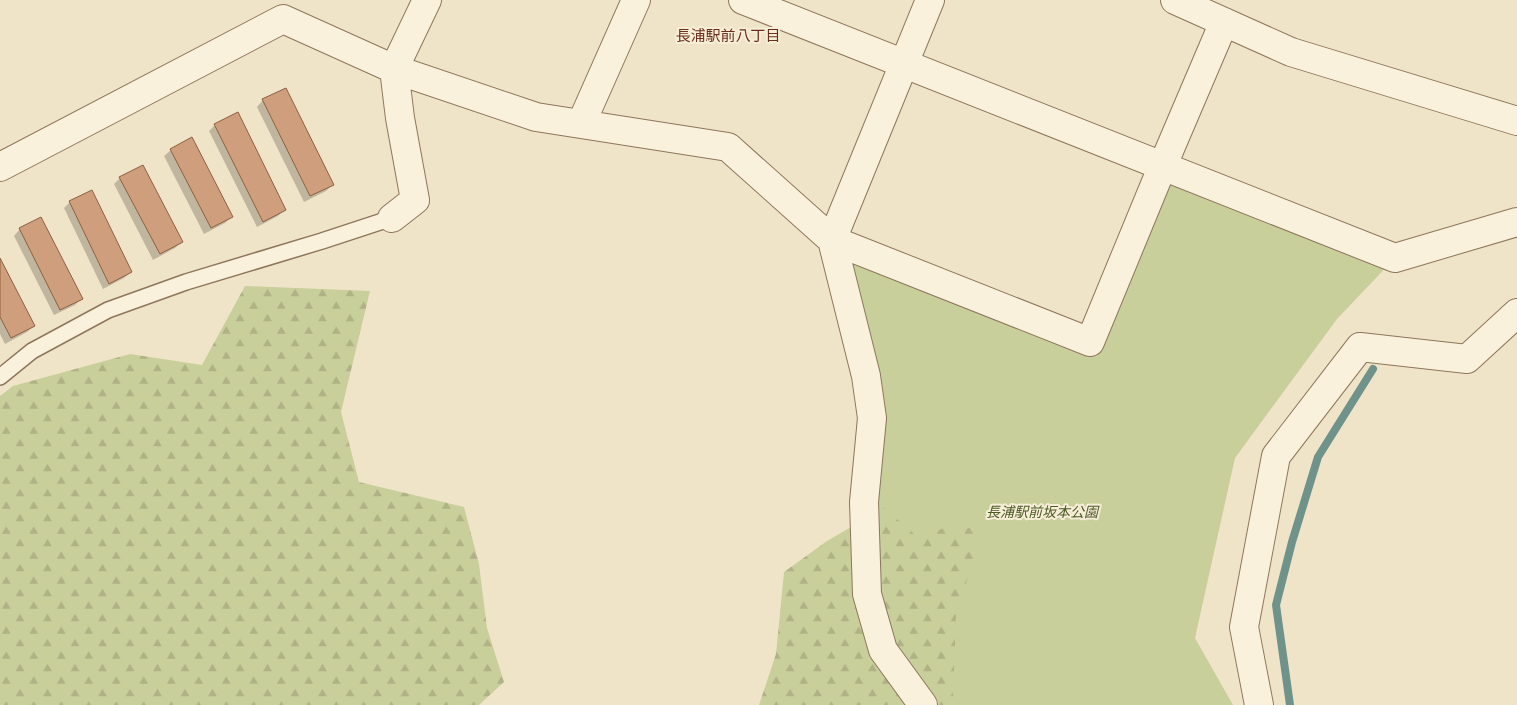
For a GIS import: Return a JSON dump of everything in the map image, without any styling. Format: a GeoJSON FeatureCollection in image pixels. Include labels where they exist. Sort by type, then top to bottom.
{"type":"FeatureCollection","features":[{"type":"Feature","properties":{"kind":"street"},"geometry":{"type":"LineString","coordinates":[[392,218],[416,200],[400,118],[394,69],[427,0]]}},
{"type":"Feature","properties":{"kind":"street"},"geometry":{"type":"LineString","coordinates":[[581,124],[636,0]]}},
{"type":"Feature","properties":{"kind":"street"},"geometry":{"type":"LineString","coordinates":[[742,0],[1395,258],[1517,222]]}},
{"type":"Feature","properties":{"kind":"street"},"geometry":{"type":"LineString","coordinates":[[923,705],[883,650],[867,594],[864,502],[872,418],[866,376],[832,240],[930,0]]}},
{"type":"Feature","properties":{"kind":"street"},"geometry":{"type":"LineString","coordinates":[[1175,0],[1291,52],[1517,121]]}},
{"type":"Feature","properties":{"kind":"street"},"geometry":{"type":"LineString","coordinates":[[0,167],[283,19],[394,69],[536,116],[728,147],[832,240],[1090,342],[1224,22]]}},
{"type":"Feature","properties":{"kind":"street"},"geometry":{"type":"LineString","coordinates":[[1260,705],[1244,627],[1276,456],[1360,347],[1467,359],[1517,313]]}},
{"type":"Feature","properties":{"kind":"lane"},"geometry":{"type":"LineString","coordinates":[[0,376],[32,351],[108,310],[186,282],[392,218]]}},
{"type":"Feature","properties":{"kind":"green space","name":"長浦駅前坂本公園"},"geometry":{"type":"Polygon","coordinates":[[[1163,165],[1395,258],[1337,319],[1235,458],[1195,638],[1233,705],[920,705],[883,650],[872,418],[832,240],[1090,342],[1163,165]]]}},
{"type":"Feature","properties":{"kind":"green space"},"geometry":{"type":"Polygon","coordinates":[[[245,286],[370,291],[341,412],[359,482],[464,507],[479,564],[487,628],[504,682],[479,705],[0,705],[0,396],[13,386],[130,354],[202,365],[245,286]]]}},
{"type":"Feature","properties":{"kind":"green space"},"geometry":{"type":"Polygon","coordinates":[[[884,508],[920,539],[950,525],[983,530],[956,615],[953,695],[955,705],[759,705],[776,654],[784,572],[827,541],[884,508]]]}},
{"type":"Feature","properties":{"kind":"building"},"geometry":{"type":"Polygon","coordinates":[[[286,88],[334,185],[310,196],[262,99],[286,88]]]}},
{"type":"Feature","properties":{"kind":"building"},"geometry":{"type":"Polygon","coordinates":[[[238,112],[286,210],[263,222],[214,124],[238,112]]]}},
{"type":"Feature","properties":{"kind":"building"},"geometry":{"type":"Polygon","coordinates":[[[192,137],[233,217],[211,228],[170,149],[192,137]]]}},
{"type":"Feature","properties":{"kind":"building"},"geometry":{"type":"Polygon","coordinates":[[[143,165],[183,242],[160,254],[119,177],[143,165]]]}},
{"type":"Feature","properties":{"kind":"building"},"geometry":{"type":"Polygon","coordinates":[[[92,190],[132,272],[109,284],[69,201],[92,190]]]}},
{"type":"Feature","properties":{"kind":"building"},"geometry":{"type":"Polygon","coordinates":[[[41,217],[83,299],[60,310],[19,228],[41,217]]]}},
{"type":"Feature","properties":{"kind":"building"},"geometry":{"type":"Polygon","coordinates":[[[0,258],[35,326],[11,338],[0,317],[0,258]]]}},
{"type":"Feature","properties":{"kind":"waterway"},"geometry":{"type":"LineString","coordinates":[[1290,705],[1276,605],[1292,542],[1318,457],[1373,369]]}},
{"type":"Feature","properties":{"kind":"district","name":"長浦駅前八丁目"},"geometry":{"type":"Point","coordinates":[728,36]}}]}
